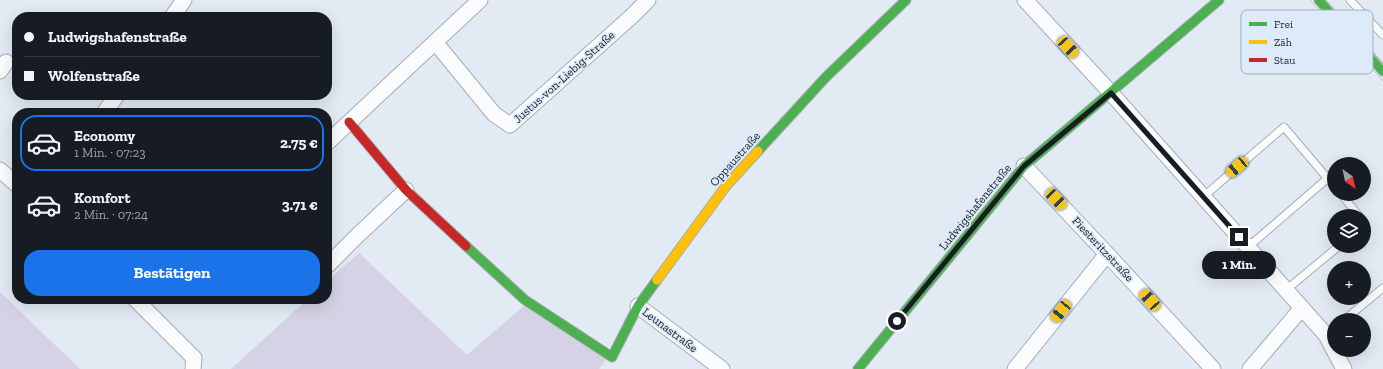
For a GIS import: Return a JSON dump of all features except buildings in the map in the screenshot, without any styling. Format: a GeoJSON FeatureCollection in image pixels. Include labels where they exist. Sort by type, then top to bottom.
{"type":"FeatureCollection","features":[{"type":"Feature","properties":{"kind":"street"},"geometry":{"type":"LineString","coordinates":[[176,12],[184,0]]}},
{"type":"Feature","properties":{"kind":"street"},"geometry":{"type":"LineString","coordinates":[[332,138],[480,0]]}},
{"type":"Feature","properties":{"kind":"street","name":"Justus-von-Liebig-Straße"},"geometry":{"type":"LineString","coordinates":[[435,42],[494,114],[510,125],[648,0]]}},
{"type":"Feature","properties":{"kind":"street","name":"Oppaustraße"},"geometry":{"type":"LineString","coordinates":[[406,190],[525,300],[612,357],[638,306],[726,186],[826,78],[906,0]]}},
{"type":"Feature","properties":{"kind":"street"},"geometry":{"type":"LineString","coordinates":[[1025,0],[1111,93],[1302,308],[1327,329]]}},
{"type":"Feature","properties":{"kind":"street","name":"Ludwigshafenstraße"},"geometry":{"type":"LineString","coordinates":[[858,369],[1024,166],[1219,0]]}},
{"type":"Feature","properties":{"kind":"street"},"geometry":{"type":"LineString","coordinates":[[1319,0],[1328,10]]}},
{"type":"Feature","properties":{"kind":"street"},"geometry":{"type":"LineString","coordinates":[[1373,60],[1383,71]]}},
{"type":"Feature","properties":{"kind":"street"},"geometry":{"type":"LineString","coordinates":[[332,261],[406,190],[349,122]]}},
{"type":"Feature","properties":{"kind":"street","name":"Piesteritzstraße"},"geometry":{"type":"LineString","coordinates":[[1024,166],[1213,369]]}},
{"type":"Feature","properties":{"kind":"street"},"geometry":{"type":"LineString","coordinates":[[0,170],[12,181]]}},
{"type":"Feature","properties":{"kind":"street"},"geometry":{"type":"LineString","coordinates":[[1015,369],[1107,254]]}},
{"type":"Feature","properties":{"kind":"street"},"geometry":{"type":"LineString","coordinates":[[140,304],[194,358],[193,369]]}},
{"type":"Feature","properties":{"kind":"street","name":"Leunastraße"},"geometry":{"type":"LineString","coordinates":[[638,306],[722,369]]}},
{"type":"Feature","properties":{"kind":"street"},"geometry":{"type":"LineString","coordinates":[[1250,369],[1302,308]]}},
{"type":"Feature","properties":{"kind":"street"},"geometry":{"type":"LineString","coordinates":[[1339,357],[1344,369]]}},
{"type":"Feature","properties":{"kind":"lane"},"geometry":{"type":"LineString","coordinates":[[1350,0],[1359,10]]}},
{"type":"Feature","properties":{"kind":"lane"},"geometry":{"type":"LineString","coordinates":[[1373,24],[1383,35]]}},
{"type":"Feature","properties":{"kind":"lane"},"geometry":{"type":"LineString","coordinates":[[1203,197],[1284,127],[1327,177]]}},
{"type":"Feature","properties":{"kind":"lane"},"geometry":{"type":"LineString","coordinates":[[1248,247],[1327,179]]}},
{"type":"Feature","properties":{"kind":"lane"},"geometry":{"type":"LineString","coordinates":[[1347,201],[1353,209]]}},
{"type":"Feature","properties":{"kind":"lane"},"geometry":{"type":"LineString","coordinates":[[1286,290],[1331,253]]}},
{"type":"Feature","properties":{"kind":"lane"},"geometry":{"type":"LineString","coordinates":[[1353,313],[1383,288]]}},
{"type":"Feature","properties":{"kind":"shaded area"},"geometry":{"type":"Polygon","coordinates":[[[359,253],[467,355],[524,306],[606,359],[599,369],[231,369],[302,304],[332,304],[332,277],[359,253]]]}},
{"type":"Feature","properties":{"kind":"shaded area"},"geometry":{"type":"Polygon","coordinates":[[[0,292],[80,369],[0,369],[0,292]]]}},
{"type":"Feature","properties":{"kind":"tram line"},"geometry":{"type":"LineString","coordinates":[[1310,0],[1319,10]]}},
{"type":"Feature","properties":{"kind":"tram line"},"geometry":{"type":"LineString","coordinates":[[1325,0],[1334,10]]}},
{"type":"Feature","properties":{"kind":"tram line"},"geometry":{"type":"LineString","coordinates":[[1373,54],[1383,65]]}},
{"type":"Feature","properties":{"kind":"tram line"},"geometry":{"type":"LineString","coordinates":[[1373,70],[1383,81]]}},
{"type":"Feature","properties":{"kind":"traffic: fast"},"geometry":{"type":"LineString","coordinates":[[758,151],[826,77],[906,0]]}},
{"type":"Feature","properties":{"kind":"traffic: fast"},"geometry":{"type":"LineString","coordinates":[[858,369],[1024,166],[1219,0]]}},
{"type":"Feature","properties":{"kind":"traffic: fast"},"geometry":{"type":"LineString","coordinates":[[1319,0],[1328,10]]}},
{"type":"Feature","properties":{"kind":"traffic: fast"},"geometry":{"type":"LineString","coordinates":[[1373,60],[1383,71]]}},
{"type":"Feature","properties":{"kind":"traffic: fast"},"geometry":{"type":"LineString","coordinates":[[466,246],[525,300],[612,357],[638,306],[657,280]]}},
{"type":"Feature","properties":{"kind":"traffic: slow"},"geometry":{"type":"LineString","coordinates":[[657,280],[726,186],[758,151]]}},
{"type":"Feature","properties":{"kind":"traffic: jam"},"geometry":{"type":"LineString","coordinates":[[349,122],[406,190],[466,246]]}},
{"type":"Feature","properties":{"kind":"route"},"geometry":{"type":"LineString","coordinates":[[897,321],[1024,166],[1111,93],[1239,237]]}}]}
